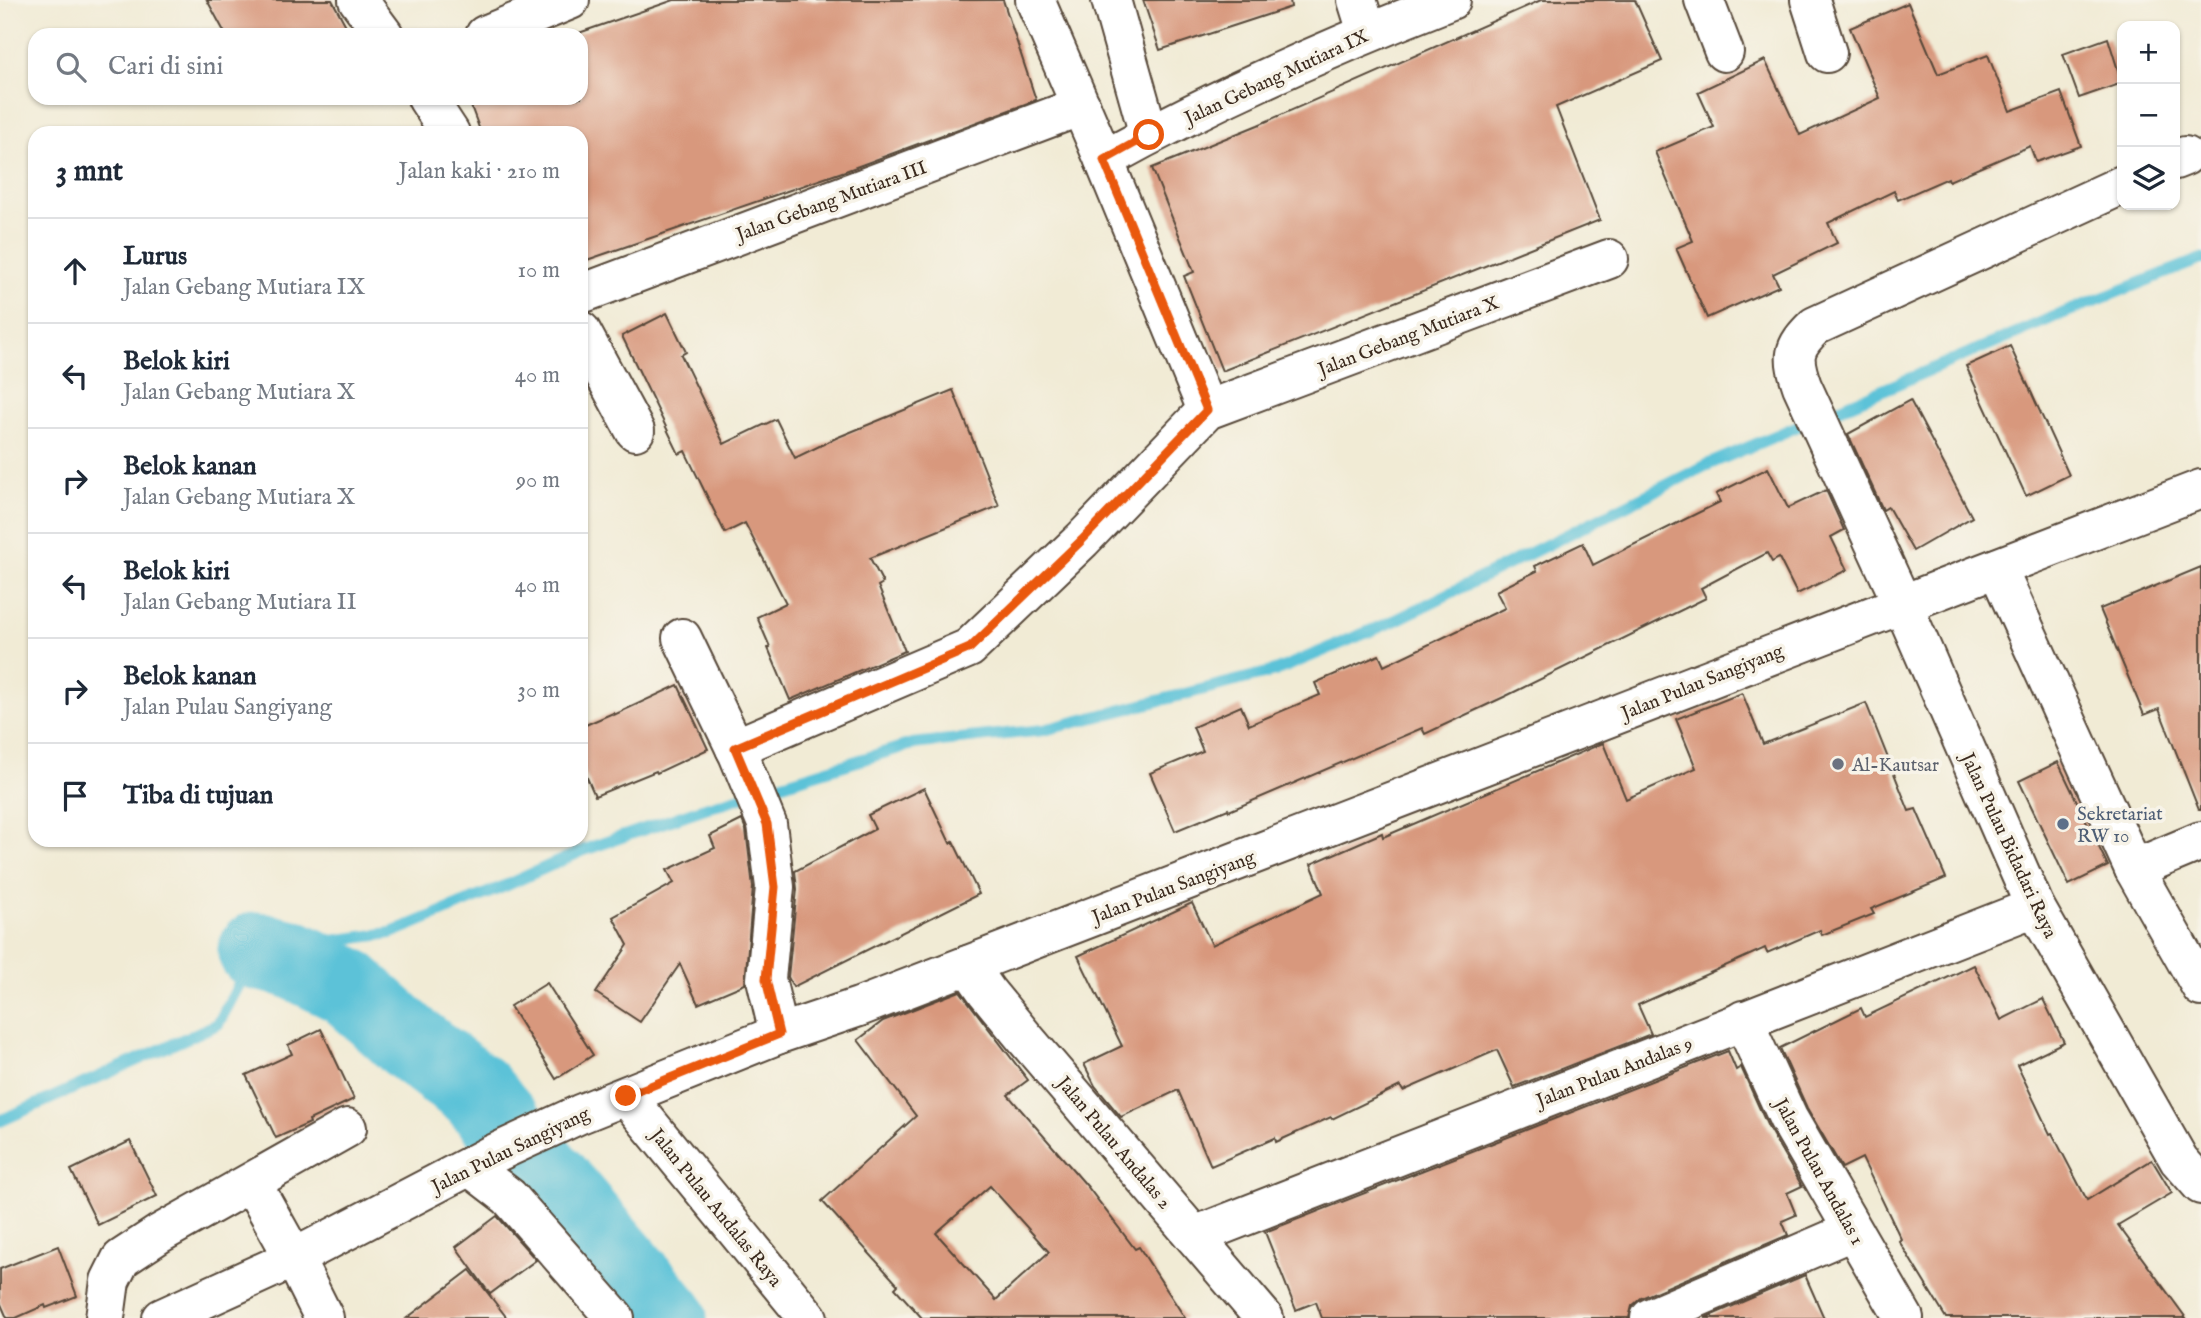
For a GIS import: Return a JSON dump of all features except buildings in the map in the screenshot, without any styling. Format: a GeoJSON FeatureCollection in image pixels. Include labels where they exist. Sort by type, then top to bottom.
{"type":"FeatureCollection","features":[{"type":"Feature","properties":{"kind":"street"},"geometry":{"type":"LineString","coordinates":[[358,0],[379,28]]}},
{"type":"Feature","properties":{"kind":"street"},"geometry":{"type":"LineString","coordinates":[[502,28],[570,0]]}},
{"type":"Feature","properties":{"kind":"street"},"geometry":{"type":"LineString","coordinates":[[1035,0],[1082,106],[1207,410]]}},
{"type":"Feature","properties":{"kind":"street"},"geometry":{"type":"LineString","coordinates":[[1111,0],[1149,135]]}},
{"type":"Feature","properties":{"kind":"street","name":"Jalan Gebang Mutiara IX"},"geometry":{"type":"LineString","coordinates":[[1104,160],[1362,16],[1451,0]]}},
{"type":"Feature","properties":{"kind":"street"},"geometry":{"type":"LineString","coordinates":[[1704,0],[1724,52]]}},
{"type":"Feature","properties":{"kind":"street"},"geometry":{"type":"LineString","coordinates":[[1810,0],[1827,53]]}},
{"type":"Feature","properties":{"kind":"street"},"geometry":{"type":"LineString","coordinates":[[432,105],[445,126]]}},
{"type":"Feature","properties":{"kind":"street","name":"Jalan Gebang Mutiara III"},"geometry":{"type":"LineString","coordinates":[[588,290],[1082,106]]}},
{"type":"Feature","properties":{"kind":"street","name":"Jalan Pulau Bidadari Raya"},"geometry":{"type":"LineString","coordinates":[[2117,187],[1815,326],[1800,340],[1793,361],[2035,907],[2179,1160],[2201,1185]]}},
{"type":"Feature","properties":{"kind":"street","name":"Jalan Gebang Mutiara X"},"geometry":{"type":"LineString","coordinates":[[736,751],[970,648],[1082,540],[1207,410],[1609,259]]}},
{"type":"Feature","properties":{"kind":"street"},"geometry":{"type":"LineString","coordinates":[[588,344],[635,431]]}},
{"type":"Feature","properties":{"kind":"street","name":"Jalan Pulau Sangiyang"},"geometry":{"type":"LineString","coordinates":[[162,1318],[295,1258],[479,1161],[580,1114],[779,1034],[859,1007],[2201,489]]}},
{"type":"Feature","properties":{"kind":"street"},"geometry":{"type":"LineString","coordinates":[[1997,568],[2134,869],[2201,987]]}},
{"type":"Feature","properties":{"kind":"street"},"geometry":{"type":"LineString","coordinates":[[682,638],[736,751],[767,824],[775,887],[766,979],[779,1034]]}},
{"type":"Feature","properties":{"kind":"street"},"geometry":{"type":"LineString","coordinates":[[2134,869],[2201,841]]}},
{"type":"Feature","properties":{"kind":"street","name":"Jalan Pulau Andalas 9"},"geometry":{"type":"LineString","coordinates":[[1194,1236],[2035,907]]}},
{"type":"Feature","properties":{"kind":"street","name":"Jalan Pulau Andalas 2"},"geometry":{"type":"LineString","coordinates":[[968,965],[1009,1019],[1264,1318]]}},
{"type":"Feature","properties":{"kind":"street","name":"Jalan Pulau Andalas 1"},"geometry":{"type":"LineString","coordinates":[[1743,1020],[1788,1118],[1904,1318]]}},
{"type":"Feature","properties":{"kind":"street","name":"Jalan Pulau Andalas Raya"},"geometry":{"type":"LineString","coordinates":[[626,1096],[808,1318]]}},
{"type":"Feature","properties":{"kind":"street"},"geometry":{"type":"LineString","coordinates":[[105,1318],[110,1282],[121,1259],[159,1234],[347,1128]]}},
{"type":"Feature","properties":{"kind":"street"},"geometry":{"type":"LineString","coordinates":[[479,1161],[615,1318]]}},
{"type":"Feature","properties":{"kind":"street"},"geometry":{"type":"LineString","coordinates":[[252,1183],[295,1258],[324,1318]]}},
{"type":"Feature","properties":{"kind":"street"},"geometry":{"type":"LineString","coordinates":[[1650,1318],[1852,1231]]}},
{"type":"Feature","properties":{"kind":"waterway"},"geometry":{"type":"LineString","coordinates":[[0,1121],[218,1024],[257,951],[391,933],[584,850],[702,809],[912,744],[1044,730],[1275,671],[1396,620],[1707,465],[2054,317],[2201,259]]}},
{"type":"Feature","properties":{"kind":"waterway"},"geometry":{"type":"LineString","coordinates":[[257,951],[292,959],[347,986],[407,1040],[476,1092],[668,1318]]}},
{"type":"Feature","properties":{"kind":"place","name":"Al-Kautsar"},"geometry":{"type":"Point","coordinates":[1838,764]}},
{"type":"Feature","properties":{"kind":"place","name":"Sekretariat RW 10"},"geometry":{"type":"Point","coordinates":[2063,824]}},
{"type":"Feature","properties":{"kind":"route"},"geometry":{"type":"LineString","coordinates":[[626,1096],[779,1034],[766,979],[775,887],[767,824],[735,748],[970,648],[1082,540],[1207,410],[1104,160],[1149,135]]}}]}
